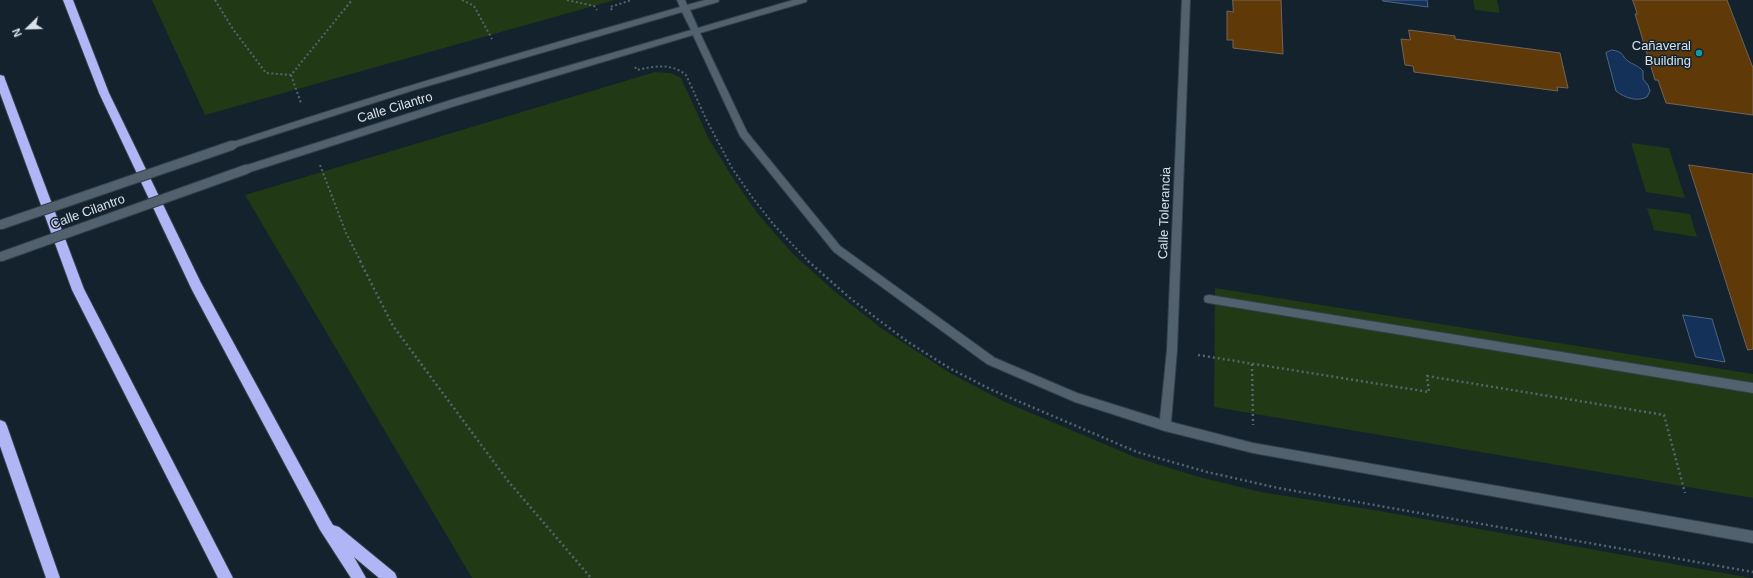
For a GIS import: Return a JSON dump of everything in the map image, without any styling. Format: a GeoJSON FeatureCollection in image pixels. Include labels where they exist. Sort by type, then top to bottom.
{"type":"FeatureCollection","features":[{"type":"Feature","properties":{"kind":"highway"},"geometry":{"type":"LineString","coordinates":[[68,0],[104,93],[196,286],[325,525],[359,578]]}},
{"type":"Feature","properties":{"kind":"highway"},"geometry":{"type":"LineString","coordinates":[[0,79],[78,290],[226,578]]}},
{"type":"Feature","properties":{"kind":"highway"},"geometry":{"type":"LineString","coordinates":[[0,426],[53,578]]}},
{"type":"Feature","properties":{"kind":"highway"},"geometry":{"type":"LineString","coordinates":[[325,525],[390,578]]}},
{"type":"Feature","properties":{"kind":"street","name":"Calle Cilantro"},"geometry":{"type":"LineString","coordinates":[[0,225],[306,120],[683,4],[715,0]]}},
{"type":"Feature","properties":{"kind":"street","name":"Calle Cilantro"},"geometry":{"type":"LineString","coordinates":[[0,257],[314,146],[803,0]]}},
{"type":"Feature","properties":{"kind":"street","name":"Calle Tolerancia"},"geometry":{"type":"LineString","coordinates":[[1165,426],[1172,350],[1186,0]]}},
{"type":"Feature","properties":{"kind":"street"},"geometry":{"type":"LineString","coordinates":[[683,4],[743,134],[837,249],[991,361],[1075,397],[1165,426],[1260,450],[1753,537]]}},
{"type":"Feature","properties":{"kind":"street"},"geometry":{"type":"LineString","coordinates":[[1209,299],[1753,388]]}},
{"type":"Feature","properties":{"kind":"path"},"geometry":{"type":"LineString","coordinates":[[215,0],[233,29],[266,73],[291,75],[352,0]]}},
{"type":"Feature","properties":{"kind":"path"},"geometry":{"type":"LineString","coordinates":[[462,0],[474,6],[492,40]]}},
{"type":"Feature","properties":{"kind":"path"},"geometry":{"type":"LineString","coordinates":[[567,0],[594,6],[597,10]]}},
{"type":"Feature","properties":{"kind":"path"},"geometry":{"type":"LineString","coordinates":[[612,10],[610,7],[632,0]]}},
{"type":"Feature","properties":{"kind":"path"},"geometry":{"type":"LineString","coordinates":[[320,167],[346,232],[393,326],[508,481],[591,578]]}},
{"type":"Feature","properties":{"kind":"path"},"geometry":{"type":"LineString","coordinates":[[1198,355],[1429,392],[1427,376],[1664,415],[1685,493]]}},
{"type":"Feature","properties":{"kind":"path"},"geometry":{"type":"LineString","coordinates":[[1252,364],[1253,425]]}},
{"type":"Feature","properties":{"kind":"green space"},"geometry":{"type":"Polygon","coordinates":[[[152,0],[615,0],[205,115],[152,0]]]}},
{"type":"Feature","properties":{"kind":"green space"},"geometry":{"type":"Polygon","coordinates":[[[1473,0],[1497,0],[1500,13],[1475,10],[1473,0]]]}},
{"type":"Feature","properties":{"kind":"green space"},"geometry":{"type":"Polygon","coordinates":[[[655,72],[671,73],[681,78],[708,137],[731,175],[758,214],[793,254],[833,290],[881,328],[950,373],[1005,402],[1135,457],[1199,477],[1261,492],[1380,511],[1751,578],[472,578],[245,195],[655,72]]]}},
{"type":"Feature","properties":{"kind":"green space"},"geometry":{"type":"Polygon","coordinates":[[[1631,143],[1669,148],[1685,198],[1646,192],[1631,143]]]}},
{"type":"Feature","properties":{"kind":"green space"},"geometry":{"type":"Polygon","coordinates":[[[1647,208],[1690,214],[1697,237],[1654,230],[1647,208]]]}},
{"type":"Feature","properties":{"kind":"green space"},"geometry":{"type":"Polygon","coordinates":[[[1215,288],[1753,374],[1753,498],[1214,407],[1215,288]]]}},
{"type":"Feature","properties":{"kind":"water"},"geometry":{"type":"Polygon","coordinates":[[[1427,0],[1428,7],[1383,1],[1427,0]]]}},
{"type":"Feature","properties":{"kind":"water"},"geometry":{"type":"Polygon","coordinates":[[[1612,50],[1621,53],[1628,61],[1643,71],[1643,79],[1648,85],[1650,91],[1647,97],[1635,99],[1623,96],[1616,91],[1606,53],[1612,50]]]}},
{"type":"Feature","properties":{"kind":"water"},"geometry":{"type":"Polygon","coordinates":[[[1683,315],[1712,319],[1725,362],[1696,357],[1683,315]]]}},
{"type":"Feature","properties":{"kind":"building"},"geometry":{"type":"Polygon","coordinates":[[[1233,0],[1281,0],[1283,54],[1233,48],[1233,40],[1227,40],[1227,11],[1233,12],[1233,0]]]}},
{"type":"Feature","properties":{"kind":"building","name":"Cañaveral Building"},"geometry":{"type":"Polygon","coordinates":[[[1633,0],[1727,0],[1753,68],[1753,115],[1666,103],[1658,80],[1655,80],[1635,14],[1637,14],[1633,0]]]}},
{"type":"Feature","properties":{"kind":"building"},"geometry":{"type":"Polygon","coordinates":[[[1409,30],[1455,36],[1455,39],[1560,53],[1568,88],[1557,87],[1558,91],[1414,72],[1413,66],[1405,65],[1401,39],[1410,40],[1409,30]]]}},
{"type":"Feature","properties":{"kind":"building"},"geometry":{"type":"Polygon","coordinates":[[[1689,165],[1753,174],[1753,349],[1748,350],[1689,165]]]}},
{"type":"Feature","properties":{"kind":"place","name":"Cañaveral Building"},"geometry":{"type":"Point","coordinates":[1699,53]}}]}
